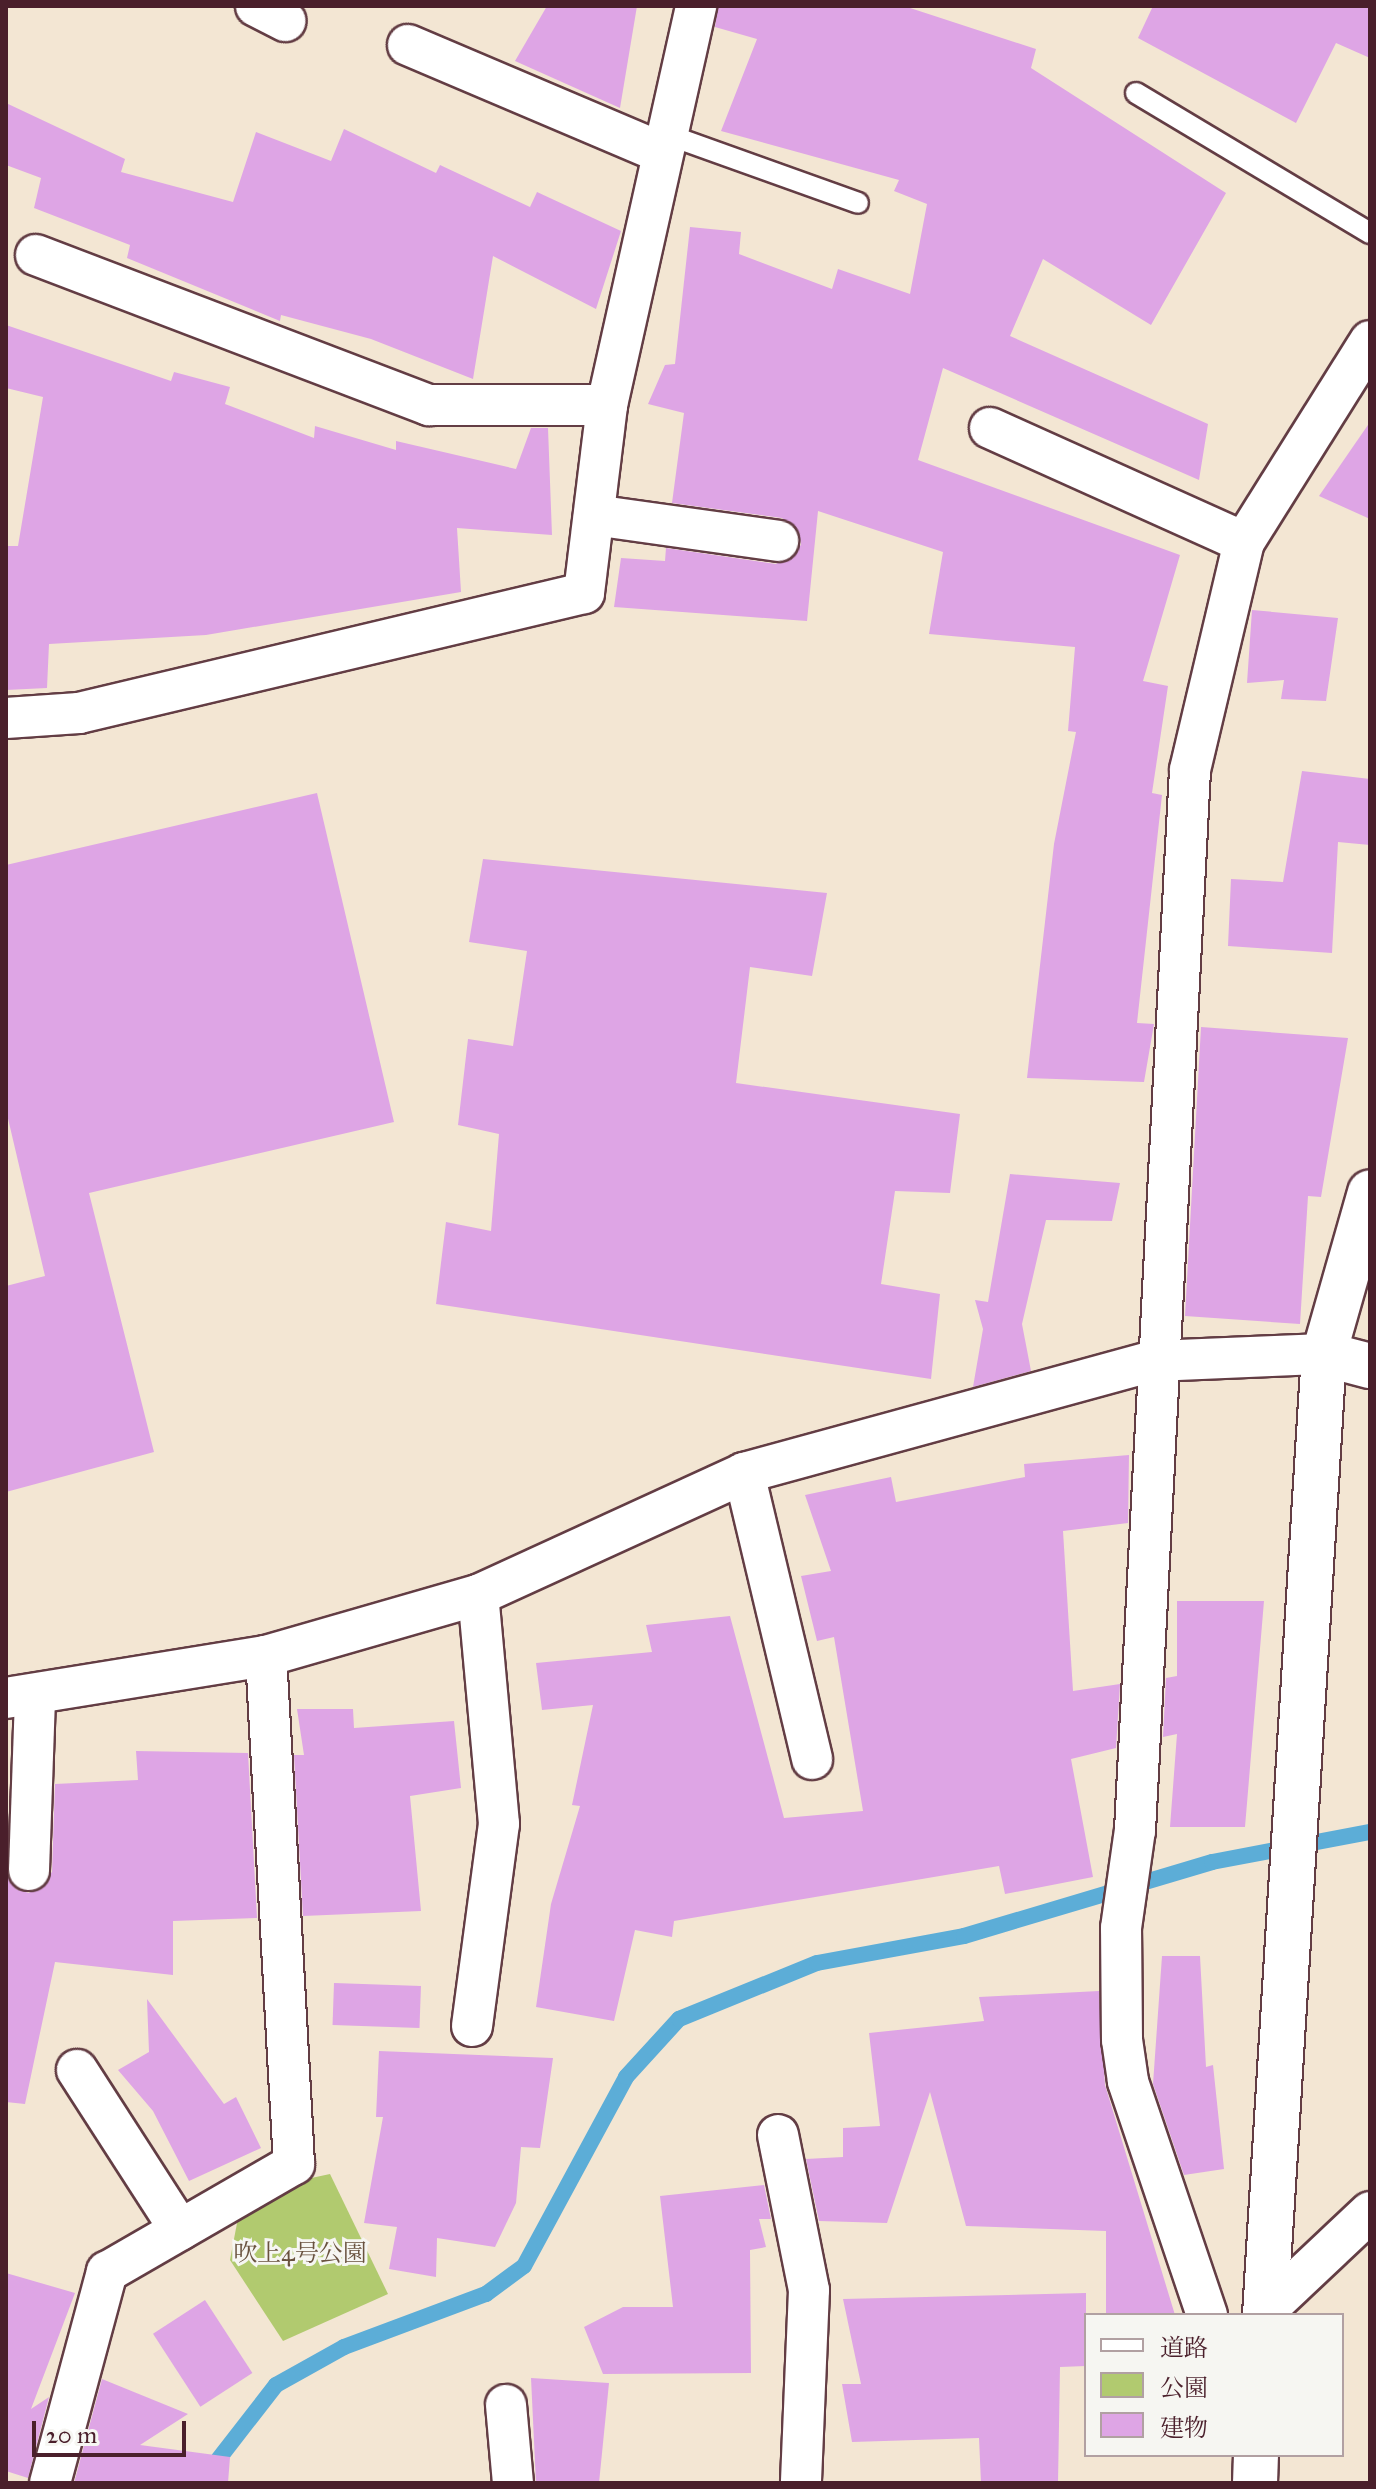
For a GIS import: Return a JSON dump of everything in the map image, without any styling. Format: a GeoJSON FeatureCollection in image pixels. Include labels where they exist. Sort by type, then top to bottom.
{"type":"FeatureCollection","features":[{"type":"Feature","properties":{"kind":"street"},"geometry":{"type":"LineString","coordinates":[[6,718],[79,713],[584,593],[607,405],[660,142],[696,6]]}},
{"type":"Feature","properties":{"kind":"street"},"geometry":{"type":"LineString","coordinates":[[408,45],[660,142]]}},
{"type":"Feature","properties":{"kind":"street"},"geometry":{"type":"LineString","coordinates":[[36,255],[429,405],[607,405]]}},
{"type":"Feature","properties":{"kind":"street"},"geometry":{"type":"LineString","coordinates":[[1206,2313],[1128,2081],[1121,1928],[1135,1830],[1154,1361],[1190,770],[1244,542],[1370,341]]}},
{"type":"Feature","properties":{"kind":"street"},"geometry":{"type":"LineString","coordinates":[[990,428],[1244,542]]}},
{"type":"Feature","properties":{"kind":"street"},"geometry":{"type":"LineString","coordinates":[[594,515],[778,541]]}},
{"type":"Feature","properties":{"kind":"street"},"geometry":{"type":"LineString","coordinates":[[1265,2313],[1324,1354],[1370,1192]]}},
{"type":"Feature","properties":{"kind":"street"},"geometry":{"type":"LineString","coordinates":[[29,1870],[20,1696],[266,1656],[478,1595],[744,1473],[1154,1361],[1324,1354],[1370,1366]]}},
{"type":"Feature","properties":{"kind":"street"},"geometry":{"type":"LineString","coordinates":[[744,1473],[812,1759]]}},
{"type":"Feature","properties":{"kind":"street"},"geometry":{"type":"LineString","coordinates":[[472,2026],[499,1824],[478,1595]]}},
{"type":"Feature","properties":{"kind":"street"},"geometry":{"type":"LineString","coordinates":[[50,2483],[107,2272],[294,2164],[266,1656]]}},
{"type":"Feature","properties":{"kind":"street"},"geometry":{"type":"LineString","coordinates":[[77,2070],[180,2230]]}},
{"type":"Feature","properties":{"kind":"street"},"geometry":{"type":"LineString","coordinates":[[778,2135],[809,2290],[801,2483]]}},
{"type":"Feature","properties":{"kind":"street"},"geometry":{"type":"LineString","coordinates":[[1265,2313],[1370,2212]]}},
{"type":"Feature","properties":{"kind":"street"},"geometry":{"type":"LineString","coordinates":[[506,2405],[513,2483]]}},
{"type":"Feature","properties":{"kind":"street"},"geometry":{"type":"LineString","coordinates":[[1255,2483],[1256,2457]]}},
{"type":"Feature","properties":{"kind":"lane"},"geometry":{"type":"LineString","coordinates":[[1136,93],[1370,233]]}},
{"type":"Feature","properties":{"kind":"lane"},"geometry":{"type":"LineString","coordinates":[[660,142],[858,203]]}},
{"type":"Feature","properties":{"kind":"green space","name":"吹上4号公園"},"geometry":{"type":"Polygon","coordinates":[[[330,2174],[388,2294],[283,2341],[230,2260],[238,2218],[288,2183],[330,2174]]]}},
{"type":"Feature","properties":{"kind":"building"},"geometry":{"type":"Polygon","coordinates":[[[547,6],[637,6],[620,108],[515,61],[547,6]]]}},
{"type":"Feature","properties":{"kind":"building"},"geometry":{"type":"Polygon","coordinates":[[[718,6],[904,6],[1036,49],[1031,68],[1226,193],[1151,325],[1043,259],[1010,336],[1208,424],[1199,480],[943,368],[918,460],[1180,555],[1143,681],[1168,686],[1152,793],[1162,795],[1137,1023],[1154,1024],[1144,1082],[1027,1078],[1054,844],[1076,732],[1068,731],[1075,647],[929,634],[943,552],[818,511],[807,621],[614,607],[621,558],[665,561],[666,548],[776,564],[801,545],[799,532],[782,518],[672,503],[684,413],[648,404],[665,365],[675,364],[690,227],[741,232],[739,254],[832,289],[838,269],[910,294],[927,204],[894,191],[899,180],[721,131],[757,39],[715,27],[718,6]]]}},
{"type":"Feature","properties":{"kind":"building"},"geometry":{"type":"Polygon","coordinates":[[[1153,6],[1370,6],[1370,58],[1336,43],[1296,123],[1138,38],[1153,6]]]}},
{"type":"Feature","properties":{"kind":"building"},"geometry":{"type":"Polygon","coordinates":[[[6,103],[125,159],[121,172],[233,202],[256,132],[331,161],[344,129],[436,173],[440,165],[530,207],[537,192],[621,231],[596,309],[493,256],[473,379],[371,339],[281,315],[280,321],[127,258],[130,245],[34,208],[41,178],[6,165],[6,103]]]}},
{"type":"Feature","properties":{"kind":"building"},"geometry":{"type":"Polygon","coordinates":[[[6,325],[171,381],[174,372],[230,387],[225,404],[314,438],[315,426],[396,450],[396,441],[516,469],[531,428],[548,428],[552,535],[457,528],[461,592],[206,635],[49,644],[47,688],[6,690],[6,546],[18,546],[43,397],[6,388],[6,325]]]}},
{"type":"Feature","properties":{"kind":"building"},"geometry":{"type":"Polygon","coordinates":[[[1370,422],[1370,519],[1319,496],[1370,422]]]}},
{"type":"Feature","properties":{"kind":"building"},"geometry":{"type":"Polygon","coordinates":[[[1252,610],[1338,618],[1326,701],[1281,699],[1284,680],[1247,683],[1252,610]]]}},
{"type":"Feature","properties":{"kind":"building"},"geometry":{"type":"Polygon","coordinates":[[[1302,771],[1370,779],[1370,845],[1338,842],[1332,953],[1228,946],[1231,879],[1283,882],[1302,771]]]}},
{"type":"Feature","properties":{"kind":"building"},"geometry":{"type":"Polygon","coordinates":[[[317,793],[394,1122],[89,1193],[154,1452],[6,1492],[6,1286],[45,1276],[6,1110],[6,865],[317,793]]]}},
{"type":"Feature","properties":{"kind":"building"},"geometry":{"type":"Polygon","coordinates":[[[483,859],[827,893],[812,976],[750,967],[736,1083],[960,1114],[950,1193],[895,1191],[881,1284],[940,1294],[931,1379],[436,1304],[446,1222],[491,1231],[499,1134],[458,1125],[468,1039],[513,1046],[527,951],[469,942],[483,859]]]}},
{"type":"Feature","properties":{"kind":"building"},"geometry":{"type":"Polygon","coordinates":[[[1201,1027],[1348,1038],[1321,1197],[1308,1196],[1300,1324],[1185,1316],[1201,1027]]]}},
{"type":"Feature","properties":{"kind":"building"},"geometry":{"type":"Polygon","coordinates":[[[1010,1174],[1120,1183],[1112,1221],[1046,1220],[1022,1324],[1031,1371],[973,1387],[983,1329],[975,1300],[988,1302],[1010,1174]]]}},
{"type":"Feature","properties":{"kind":"building"},"geometry":{"type":"Polygon","coordinates":[[[1129,1455],[1128,1523],[1063,1531],[1073,1691],[1120,1684],[1116,1748],[1071,1759],[1093,1877],[1005,1894],[999,1866],[674,1921],[672,1937],[635,1930],[614,2021],[536,2007],[551,1904],[580,1806],[572,1805],[593,1705],[542,1710],[536,1663],[652,1652],[646,1625],[730,1616],[784,1818],[863,1811],[834,1637],[817,1641],[801,1576],[831,1571],[805,1495],[891,1477],[896,1502],[1025,1477],[1024,1464],[1129,1455]]]}},
{"type":"Feature","properties":{"kind":"building"},"geometry":{"type":"Polygon","coordinates":[[[1177,1601],[1264,1601],[1245,1827],[1170,1827],[1177,1734],[1163,1737],[1166,1678],[1177,1676],[1177,1601]]]}},
{"type":"Feature","properties":{"kind":"building"},"geometry":{"type":"Polygon","coordinates":[[[297,1709],[353,1709],[354,1728],[454,1721],[461,1788],[410,1796],[421,1911],[303,1916],[294,1755],[304,1755],[297,1709]]]}},
{"type":"Feature","properties":{"kind":"building"},"geometry":{"type":"Polygon","coordinates":[[[136,1751],[248,1753],[257,1918],[173,1921],[173,1975],[55,1962],[25,2104],[6,2102],[6,1870],[16,1889],[29,1893],[52,1872],[55,1784],[138,1780],[136,1751]]]}},
{"type":"Feature","properties":{"kind":"building"},"geometry":{"type":"Polygon","coordinates":[[[1162,1956],[1200,1956],[1206,2067],[1213,2065],[1224,2169],[1184,2175],[1153,2084],[1162,1956]]]}},
{"type":"Feature","properties":{"kind":"building"},"geometry":{"type":"Polygon","coordinates":[[[334,1983],[421,1986],[419,2028],[333,2025],[334,1983]]]}},
{"type":"Feature","properties":{"kind":"building"},"geometry":{"type":"Polygon","coordinates":[[[1099,1991],[1105,2085],[1174,2313],[1106,2313],[1106,2231],[966,2226],[930,2092],[887,2223],[819,2221],[806,2159],[843,2157],[843,2128],[880,2126],[869,2033],[984,2021],[979,1997],[1099,1991]]]}},
{"type":"Feature","properties":{"kind":"building"},"geometry":{"type":"Polygon","coordinates":[[[147,1999],[224,2104],[236,2097],[261,2148],[189,2181],[153,2111],[118,2070],[149,2052],[147,1999]]]}},
{"type":"Feature","properties":{"kind":"building"},"geometry":{"type":"Polygon","coordinates":[[[379,2051],[553,2058],[540,2148],[521,2147],[516,2203],[495,2247],[437,2238],[436,2277],[389,2269],[397,2227],[364,2223],[383,2117],[376,2117],[379,2051]]]}},
{"type":"Feature","properties":{"kind":"building"},"geometry":{"type":"Polygon","coordinates":[[[764,2185],[771,2219],[759,2219],[766,2247],[750,2250],[751,2373],[603,2374],[584,2327],[623,2307],[673,2307],[660,2196],[764,2185]]]}},
{"type":"Feature","properties":{"kind":"building"},"geometry":{"type":"Polygon","coordinates":[[[6,2273],[75,2293],[31,2409],[49,2397],[28,2478],[6,2471],[6,2273]]]}},
{"type":"Feature","properties":{"kind":"building"},"geometry":{"type":"Polygon","coordinates":[[[1086,2293],[1084,2366],[1060,2367],[1058,2483],[981,2483],[979,2438],[852,2442],[842,2384],[861,2384],[843,2299],[1086,2293]]]}},
{"type":"Feature","properties":{"kind":"building"},"geometry":{"type":"Polygon","coordinates":[[[205,2300],[252,2373],[200,2407],[153,2334],[205,2300]]]}},
{"type":"Feature","properties":{"kind":"building"},"geometry":{"type":"Polygon","coordinates":[[[531,2378],[609,2383],[599,2483],[536,2483],[531,2378]]]}},
{"type":"Feature","properties":{"kind":"building"},"geometry":{"type":"Polygon","coordinates":[[[102,2379],[188,2414],[140,2445],[230,2457],[228,2483],[74,2483],[102,2379]]]}},
{"type":"Feature","properties":{"kind":"waterway"},"geometry":{"type":"LineString","coordinates":[[200,2483],[276,2385],[344,2347],[486,2294],[524,2266],[626,2077],[679,2019],[817,1963],[964,1936],[1212,1862],[1370,1832]]}}]}
